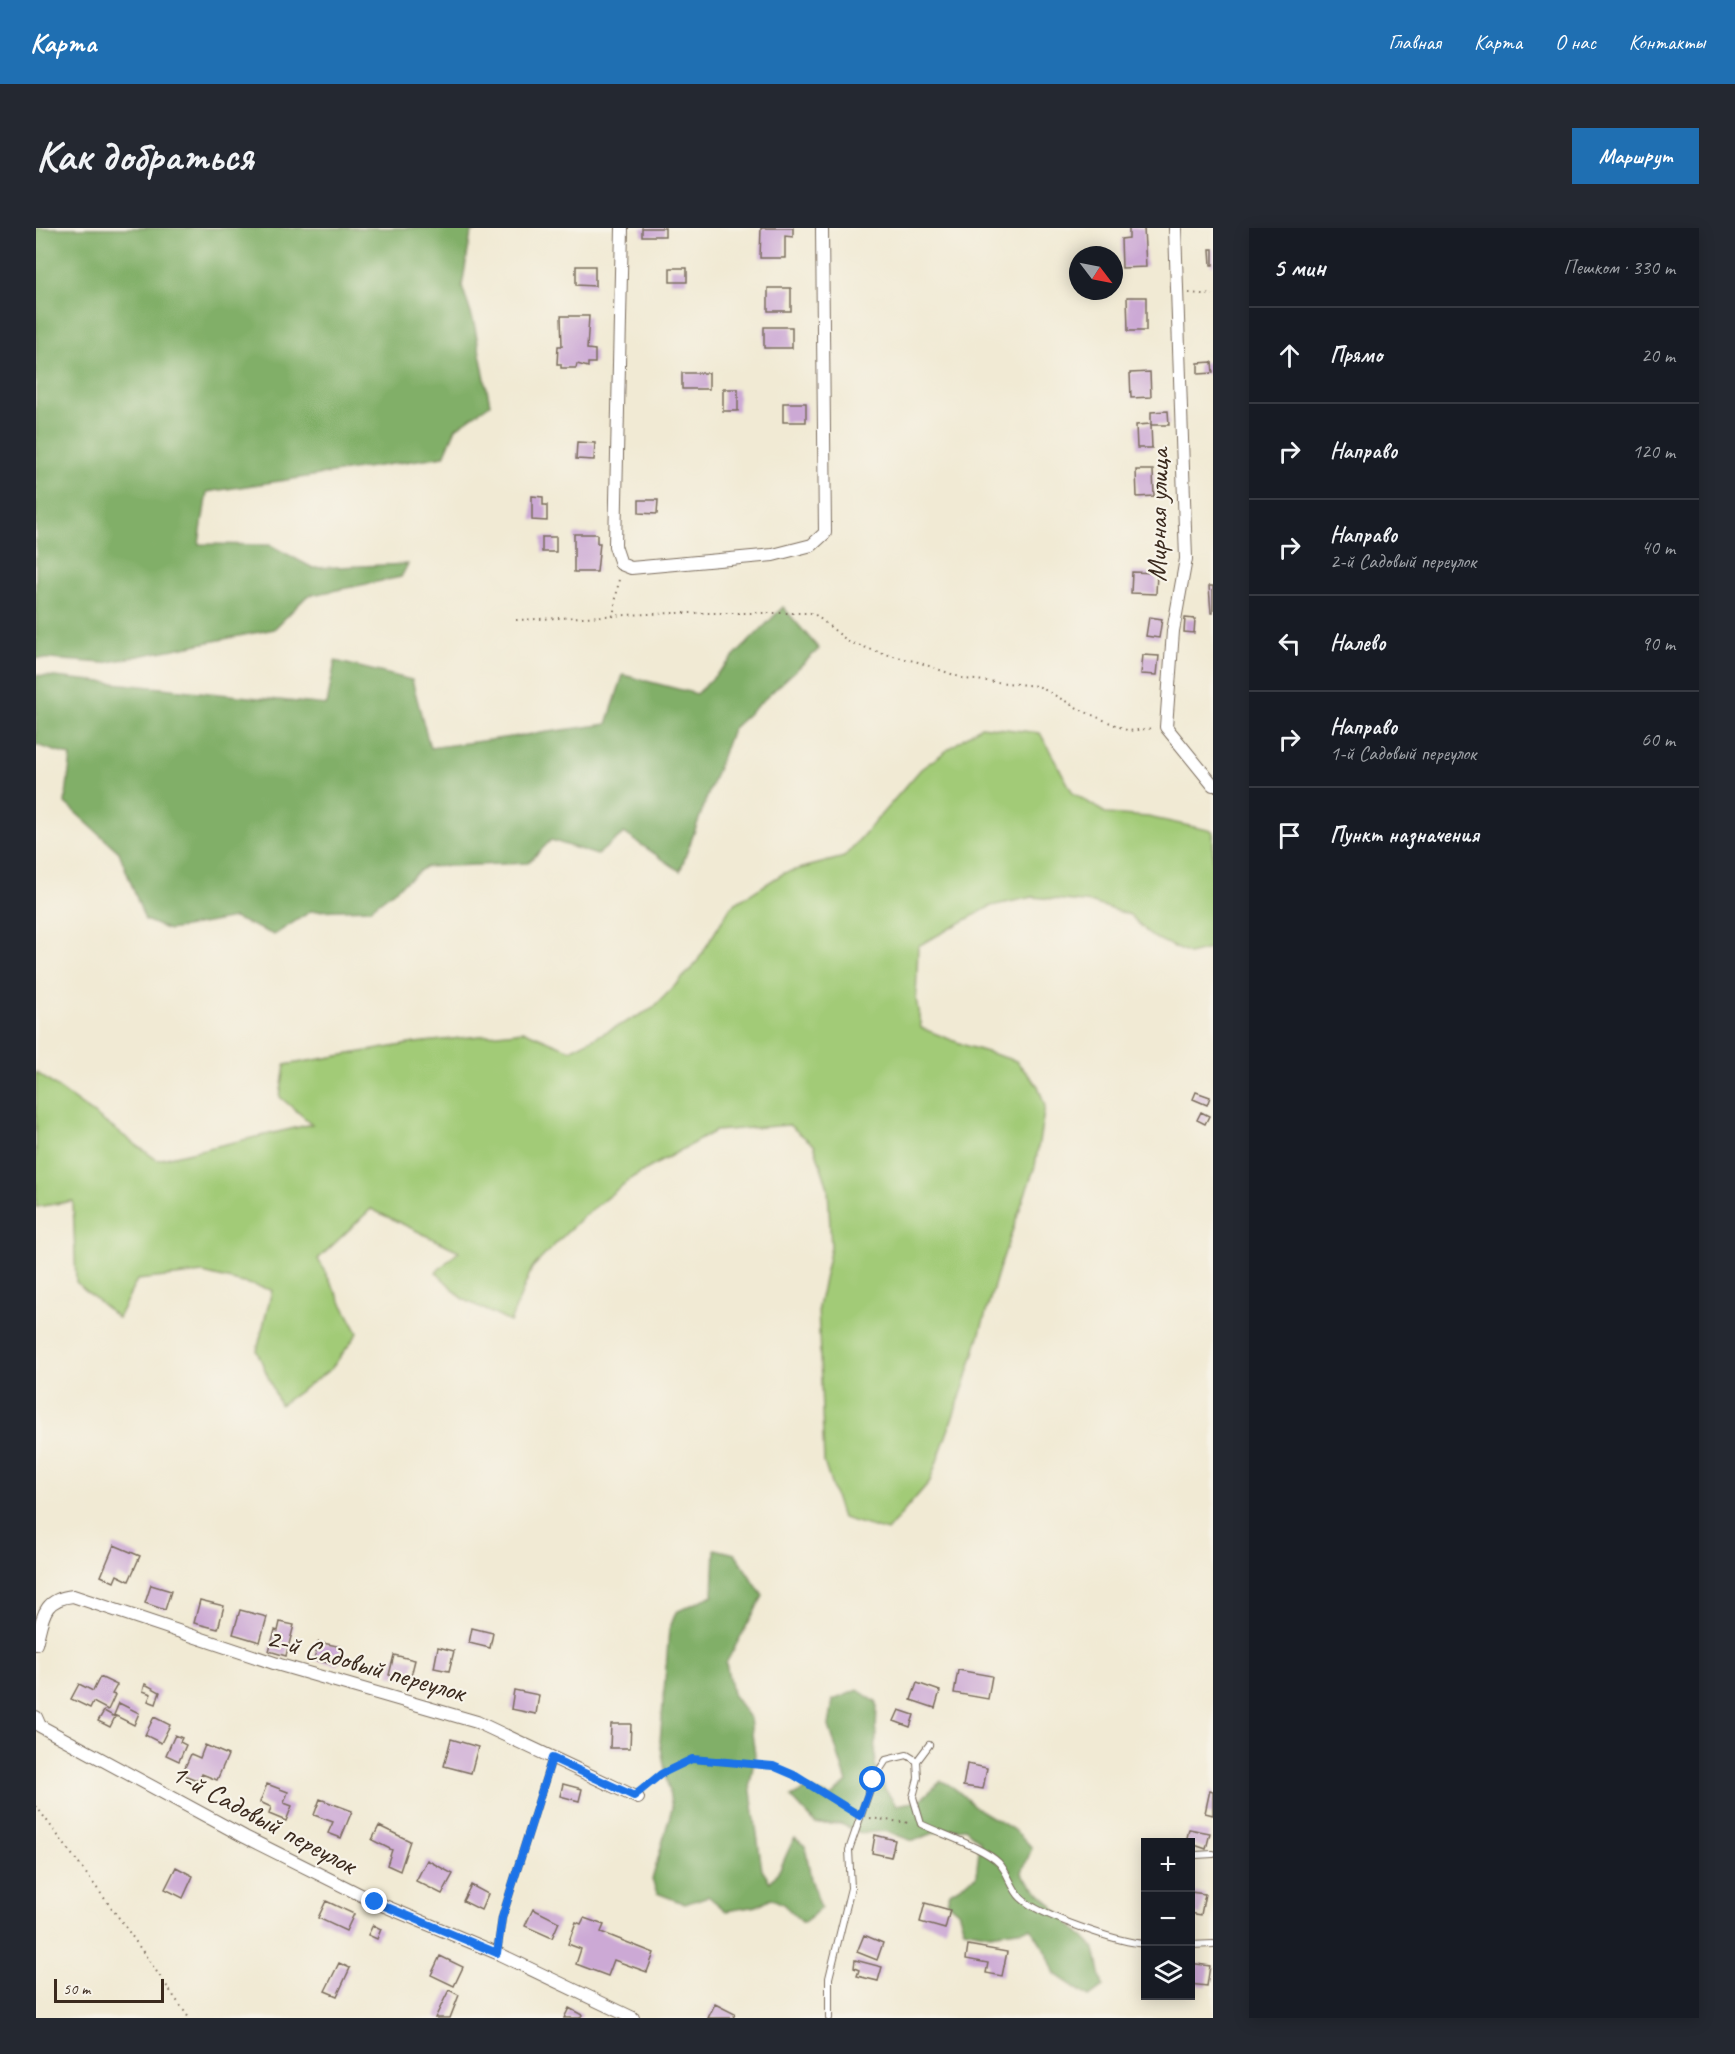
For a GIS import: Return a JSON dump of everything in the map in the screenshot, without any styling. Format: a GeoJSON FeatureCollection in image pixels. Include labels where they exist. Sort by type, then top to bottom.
{"type":"FeatureCollection","features":[{"type":"Feature","properties":{"kind":"street"},"geometry":{"type":"LineString","coordinates":[[622,228],[615,546],[621,564],[631,568],[773,555],[812,545],[825,533],[822,228]]}},
{"type":"Feature","properties":{"kind":"street","name":"Мирная улица"},"geometry":{"type":"LineString","coordinates":[[1166,727],[1173,631],[1186,559],[1179,292],[1175,228]]}},
{"type":"Feature","properties":{"kind":"street"},"geometry":{"type":"LineString","coordinates":[[1166,727],[1213,785]]}},
{"type":"Feature","properties":{"kind":"street","name":"2-й Садовый переулок"},"geometry":{"type":"LineString","coordinates":[[36,1644],[48,1605],[58,1597],[73,1596],[280,1665],[477,1722],[636,1797]]}},
{"type":"Feature","properties":{"kind":"street","name":"1-й Садовый переулок"},"geometry":{"type":"LineString","coordinates":[[38,1721],[245,1837],[375,1902],[497,1953],[633,2018]]}},
{"type":"Feature","properties":{"kind":"lane"},"geometry":{"type":"LineString","coordinates":[[929,1744],[917,1761],[918,1778],[913,1797],[921,1824],[974,1848],[999,1863],[1022,1900],[1100,1935],[1128,1943],[1141,1944]]}},
{"type":"Feature","properties":{"kind":"lane"},"geometry":{"type":"LineString","coordinates":[[829,2018],[829,1978],[851,1888],[849,1850],[860,1816],[873,1780],[886,1760],[908,1755],[917,1761]]}},
{"type":"Feature","properties":{"kind":"lane"},"geometry":{"type":"LineString","coordinates":[[497,1953],[502,1918],[552,1758]]}},
{"type":"Feature","properties":{"kind":"lane"},"geometry":{"type":"LineString","coordinates":[[1196,1855],[1213,1854]]}},
{"type":"Feature","properties":{"kind":"lane"},"geometry":{"type":"LineString","coordinates":[[1195,1945],[1213,1944]]}},
{"type":"Feature","properties":{"kind":"path"},"geometry":{"type":"LineString","coordinates":[[1179,292],[1213,295]]}},
{"type":"Feature","properties":{"kind":"path"},"geometry":{"type":"LineString","coordinates":[[613,617],[621,564]]}},
{"type":"Feature","properties":{"kind":"path"},"geometry":{"type":"LineString","coordinates":[[516,620],[671,613],[813,613],[849,642],[881,653],[918,662],[965,679],[1038,686],[1083,711],[1129,731],[1166,727]]}},
{"type":"Feature","properties":{"kind":"path"},"geometry":{"type":"LineString","coordinates":[[636,1797],[661,1774],[692,1759],[773,1766],[794,1775],[860,1816],[921,1824]]}},
{"type":"Feature","properties":{"kind":"path"},"geometry":{"type":"LineString","coordinates":[[36,1806],[189,2018]]}},
{"type":"Feature","properties":{"kind":"green space"},"geometry":{"type":"Polygon","coordinates":[[[36,228],[481,228],[471,233],[462,286],[474,323],[490,404],[456,428],[444,456],[207,492],[199,544],[270,545],[313,568],[408,564],[401,577],[307,596],[274,629],[104,663],[36,658],[36,228]]]}},
{"type":"Feature","properties":{"kind":"green space"},"geometry":{"type":"Polygon","coordinates":[[[783,607],[819,649],[732,729],[680,871],[624,833],[597,855],[551,840],[528,863],[425,867],[370,909],[311,911],[274,935],[234,918],[169,930],[145,920],[119,852],[65,803],[71,756],[36,745],[36,675],[327,705],[335,661],[412,680],[430,748],[607,724],[623,675],[697,694],[783,607]]]}},
{"type":"Feature","properties":{"kind":"green space"},"geometry":{"type":"Polygon","coordinates":[[[981,726],[1040,733],[1073,793],[1107,814],[1148,817],[1213,831],[1213,948],[1189,954],[1151,936],[1130,915],[1093,903],[1033,897],[991,906],[918,946],[916,998],[921,1028],[967,1046],[1016,1061],[1038,1086],[1045,1106],[1035,1166],[999,1269],[965,1383],[930,1481],[887,1531],[842,1518],[824,1462],[818,1307],[831,1247],[828,1188],[814,1145],[789,1125],[715,1131],[633,1177],[581,1218],[532,1268],[510,1322],[463,1299],[436,1272],[459,1251],[371,1209],[318,1259],[358,1333],[331,1369],[280,1405],[257,1351],[272,1290],[203,1273],[137,1280],[118,1318],[76,1282],[73,1201],[36,1207],[36,1072],[157,1160],[312,1124],[280,1097],[285,1065],[415,1043],[525,1031],[570,1050],[652,1009],[695,965],[731,906],[784,873],[844,857],[921,769],[981,726]]]}},
{"type":"Feature","properties":{"kind":"green space"},"geometry":{"type":"Polygon","coordinates":[[[715,1549],[735,1554],[763,1596],[726,1663],[732,1694],[750,1719],[755,1755],[750,1784],[762,1870],[770,1882],[778,1872],[795,1838],[805,1846],[811,1879],[821,1908],[803,1923],[783,1904],[771,1898],[757,1906],[726,1911],[708,1896],[685,1904],[657,1893],[652,1880],[672,1808],[660,1742],[669,1630],[676,1612],[713,1595],[715,1549]]]}},
{"type":"Feature","properties":{"kind":"green space"},"geometry":{"type":"Polygon","coordinates":[[[858,1690],[877,1703],[875,1764],[886,1791],[896,1805],[919,1801],[941,1781],[953,1787],[978,1808],[1020,1835],[1032,1848],[1022,1872],[1023,1876],[1095,1949],[1103,1987],[1089,1997],[1055,1974],[1046,1951],[1031,1928],[990,1934],[964,1929],[958,1911],[947,1902],[950,1892],[976,1876],[980,1841],[965,1828],[939,1831],[913,1841],[886,1831],[861,1833],[841,1824],[816,1824],[791,1797],[808,1788],[831,1797],[847,1782],[829,1726],[833,1700],[858,1690]]]}},
{"type":"Feature","properties":{"kind":"building"},"geometry":{"type":"Polygon","coordinates":[[[642,228],[665,228],[665,236],[642,236],[642,228]]]}},
{"type":"Feature","properties":{"kind":"building"},"geometry":{"type":"Polygon","coordinates":[[[761,228],[793,228],[793,237],[785,236],[785,258],[760,258],[761,228]]]}},
{"type":"Feature","properties":{"kind":"building"},"geometry":{"type":"Polygon","coordinates":[[[1129,228],[1144,228],[1146,267],[1123,268],[1121,239],[1129,238],[1129,228]]]}},
{"type":"Feature","properties":{"kind":"building"},"geometry":{"type":"Polygon","coordinates":[[[1210,249],[1213,249],[1213,265],[1211,265],[1210,249]]]}},
{"type":"Feature","properties":{"kind":"building"},"geometry":{"type":"Polygon","coordinates":[[[576,266],[595,266],[595,286],[576,285],[576,266]]]}},
{"type":"Feature","properties":{"kind":"building"},"geometry":{"type":"Polygon","coordinates":[[[670,268],[687,268],[687,282],[670,282],[670,268]]]}},
{"type":"Feature","properties":{"kind":"building"},"geometry":{"type":"Polygon","coordinates":[[[768,288],[791,288],[791,311],[768,311],[768,288]]]}},
{"type":"Feature","properties":{"kind":"building"},"geometry":{"type":"Polygon","coordinates":[[[1127,297],[1146,297],[1146,331],[1128,331],[1127,297]]]}},
{"type":"Feature","properties":{"kind":"building"},"geometry":{"type":"Polygon","coordinates":[[[561,316],[589,316],[587,349],[595,350],[595,363],[588,363],[588,367],[577,364],[576,368],[561,368],[561,364],[557,364],[558,346],[562,346],[561,316]]]}},
{"type":"Feature","properties":{"kind":"building"},"geometry":{"type":"Polygon","coordinates":[[[764,327],[792,327],[792,348],[764,348],[764,327]]]}},
{"type":"Feature","properties":{"kind":"building"},"geometry":{"type":"Polygon","coordinates":[[[1212,362],[1213,373],[1198,374],[1198,363],[1212,362]]]}},
{"type":"Feature","properties":{"kind":"building"},"geometry":{"type":"Polygon","coordinates":[[[1150,372],[1151,397],[1131,398],[1130,373],[1150,372]]]}},
{"type":"Feature","properties":{"kind":"building"},"geometry":{"type":"Polygon","coordinates":[[[682,373],[709,373],[709,389],[682,389],[682,373]]]}},
{"type":"Feature","properties":{"kind":"building"},"geometry":{"type":"Polygon","coordinates":[[[723,389],[738,389],[738,411],[723,411],[723,389]]]}},
{"type":"Feature","properties":{"kind":"building"},"geometry":{"type":"Polygon","coordinates":[[[783,403],[806,403],[806,422],[783,422],[783,403]]]}},
{"type":"Feature","properties":{"kind":"building"},"geometry":{"type":"Polygon","coordinates":[[[1168,411],[1169,425],[1151,425],[1152,448],[1137,448],[1136,425],[1151,424],[1151,412],[1168,411]]]}},
{"type":"Feature","properties":{"kind":"building"},"geometry":{"type":"Polygon","coordinates":[[[577,442],[595,443],[594,460],[576,459],[577,442]]]}},
{"type":"Feature","properties":{"kind":"building"},"geometry":{"type":"Polygon","coordinates":[[[1136,470],[1153,470],[1154,496],[1137,497],[1136,470]]]}},
{"type":"Feature","properties":{"kind":"building"},"geometry":{"type":"Polygon","coordinates":[[[532,496],[543,497],[543,505],[547,505],[547,521],[532,520],[532,496]]]}},
{"type":"Feature","properties":{"kind":"building"},"geometry":{"type":"Polygon","coordinates":[[[639,500],[658,500],[657,514],[639,513],[639,500]]]}},
{"type":"Feature","properties":{"kind":"building"},"geometry":{"type":"Polygon","coordinates":[[[574,534],[597,534],[597,543],[600,543],[597,572],[574,572],[574,534]]]}},
{"type":"Feature","properties":{"kind":"building"},"geometry":{"type":"Polygon","coordinates":[[[542,537],[556,537],[556,552],[542,552],[542,537]]]}},
{"type":"Feature","properties":{"kind":"building"},"geometry":{"type":"Polygon","coordinates":[[[1132,572],[1157,573],[1156,594],[1131,593],[1132,572]]]}},
{"type":"Feature","properties":{"kind":"building"},"geometry":{"type":"Polygon","coordinates":[[[1209,586],[1213,586],[1213,613],[1211,613],[1209,586]]]}},
{"type":"Feature","properties":{"kind":"building"},"geometry":{"type":"Polygon","coordinates":[[[1149,617],[1162,619],[1159,638],[1146,636],[1149,617]]]}},
{"type":"Feature","properties":{"kind":"building"},"geometry":{"type":"Polygon","coordinates":[[[1185,618],[1195,619],[1194,633],[1184,632],[1185,618]]]}},
{"type":"Feature","properties":{"kind":"building"},"geometry":{"type":"Polygon","coordinates":[[[1143,655],[1159,656],[1157,675],[1141,674],[1143,655]]]}},
{"type":"Feature","properties":{"kind":"building"},"geometry":{"type":"Polygon","coordinates":[[[1196,1092],[1210,1097],[1207,1105],[1193,1099],[1196,1092]]]}},
{"type":"Feature","properties":{"kind":"building"},"geometry":{"type":"Polygon","coordinates":[[[1201,1112],[1209,1116],[1205,1124],[1197,1120],[1201,1112]]]}},
{"type":"Feature","properties":{"kind":"building"},"geometry":{"type":"Polygon","coordinates":[[[114,1545],[140,1556],[129,1581],[117,1575],[114,1582],[101,1576],[114,1545]]]}},
{"type":"Feature","properties":{"kind":"building"},"geometry":{"type":"Polygon","coordinates":[[[151,1585],[171,1591],[165,1610],[145,1603],[151,1585]]]}},
{"type":"Feature","properties":{"kind":"building"},"geometry":{"type":"Polygon","coordinates":[[[200,1600],[224,1606],[218,1629],[194,1623],[200,1600]]]}},
{"type":"Feature","properties":{"kind":"building"},"geometry":{"type":"Polygon","coordinates":[[[240,1610],[267,1617],[260,1642],[233,1634],[240,1610]]]}},
{"type":"Feature","properties":{"kind":"building"},"geometry":{"type":"Polygon","coordinates":[[[280,1622],[294,1625],[286,1656],[269,1651],[275,1630],[278,1631],[280,1622]]]}},
{"type":"Feature","properties":{"kind":"building"},"geometry":{"type":"Polygon","coordinates":[[[472,1628],[493,1633],[490,1648],[469,1643],[472,1628]]]}},
{"type":"Feature","properties":{"kind":"building"},"geometry":{"type":"Polygon","coordinates":[[[318,1642],[342,1647],[338,1665],[314,1660],[318,1642]]]}},
{"type":"Feature","properties":{"kind":"building"},"geometry":{"type":"Polygon","coordinates":[[[438,1647],[454,1651],[449,1671],[434,1668],[438,1647]]]}},
{"type":"Feature","properties":{"kind":"building"},"geometry":{"type":"Polygon","coordinates":[[[394,1655],[415,1660],[410,1680],[389,1675],[394,1655]]]}},
{"type":"Feature","properties":{"kind":"building"},"geometry":{"type":"Polygon","coordinates":[[[958,1670],[992,1676],[988,1699],[954,1693],[958,1670]]]}},
{"type":"Feature","properties":{"kind":"building"},"geometry":{"type":"Polygon","coordinates":[[[100,1677],[117,1685],[108,1710],[93,1702],[90,1708],[71,1699],[79,1684],[93,1691],[100,1677]]]}},
{"type":"Feature","properties":{"kind":"building"},"geometry":{"type":"Polygon","coordinates":[[[917,1683],[940,1691],[935,1708],[911,1700],[917,1683]]]}},
{"type":"Feature","properties":{"kind":"building"},"geometry":{"type":"Polygon","coordinates":[[[145,1684],[160,1692],[156,1704],[148,1701],[151,1694],[143,1691],[145,1684]]]}},
{"type":"Feature","properties":{"kind":"building"},"geometry":{"type":"Polygon","coordinates":[[[514,1690],[539,1695],[536,1714],[511,1709],[514,1690]]]}},
{"type":"Feature","properties":{"kind":"building"},"geometry":{"type":"Polygon","coordinates":[[[119,1703],[139,1713],[134,1725],[114,1715],[119,1703]]]}},
{"type":"Feature","properties":{"kind":"building"},"geometry":{"type":"Polygon","coordinates":[[[899,1710],[914,1715],[910,1727],[894,1721],[899,1710]]]}},
{"type":"Feature","properties":{"kind":"building"},"geometry":{"type":"Polygon","coordinates":[[[104,1711],[115,1717],[110,1727],[98,1721],[104,1711]]]}},
{"type":"Feature","properties":{"kind":"building"},"geometry":{"type":"Polygon","coordinates":[[[154,1717],[170,1725],[161,1743],[145,1735],[154,1717]]]}},
{"type":"Feature","properties":{"kind":"building"},"geometry":{"type":"Polygon","coordinates":[[[611,1724],[631,1724],[630,1748],[610,1748],[611,1724]]]}},
{"type":"Feature","properties":{"kind":"building"},"geometry":{"type":"Polygon","coordinates":[[[175,1735],[182,1738],[180,1742],[186,1745],[179,1761],[166,1755],[175,1735]]]}},
{"type":"Feature","properties":{"kind":"building"},"geometry":{"type":"Polygon","coordinates":[[[451,1739],[478,1747],[471,1773],[444,1766],[451,1739]]]}},
{"type":"Feature","properties":{"kind":"building"},"geometry":{"type":"Polygon","coordinates":[[[205,1745],[228,1755],[217,1780],[202,1774],[199,1781],[182,1774],[191,1754],[200,1758],[205,1745]]]}},
{"type":"Feature","properties":{"kind":"building"},"geometry":{"type":"Polygon","coordinates":[[[967,1764],[987,1768],[983,1789],[963,1786],[967,1764]]]}},
{"type":"Feature","properties":{"kind":"building"},"geometry":{"type":"Polygon","coordinates":[[[267,1784],[288,1792],[284,1803],[292,1806],[286,1821],[269,1814],[271,1807],[260,1802],[267,1784]]]}},
{"type":"Feature","properties":{"kind":"building"},"geometry":{"type":"Polygon","coordinates":[[[563,1784],[582,1789],[579,1801],[560,1796],[563,1784]]]}},
{"type":"Feature","properties":{"kind":"building"},"geometry":{"type":"Polygon","coordinates":[[[1210,1790],[1213,1791],[1213,1815],[1205,1813],[1210,1790]]]}},
{"type":"Feature","properties":{"kind":"building"},"geometry":{"type":"Polygon","coordinates":[[[320,1799],[352,1811],[341,1838],[328,1833],[333,1822],[314,1815],[320,1799]]]}},
{"type":"Feature","properties":{"kind":"building"},"geometry":{"type":"Polygon","coordinates":[[[379,1826],[410,1841],[400,1871],[387,1865],[392,1850],[372,1840],[379,1826]]]}},
{"type":"Feature","properties":{"kind":"building"},"geometry":{"type":"Polygon","coordinates":[[[1189,1829],[1210,1833],[1206,1849],[1195,1845],[1195,1838],[1187,1838],[1189,1829]]]}},
{"type":"Feature","properties":{"kind":"building"},"geometry":{"type":"Polygon","coordinates":[[[875,1835],[895,1840],[891,1857],[872,1853],[875,1835]]]}},
{"type":"Feature","properties":{"kind":"building"},"geometry":{"type":"Polygon","coordinates":[[[427,1860],[453,1874],[442,1894],[416,1881],[427,1860]]]}},
{"type":"Feature","properties":{"kind":"building"},"geometry":{"type":"Polygon","coordinates":[[[176,1867],[193,1876],[183,1898],[165,1889],[176,1867]]]}},
{"type":"Feature","properties":{"kind":"building"},"geometry":{"type":"Polygon","coordinates":[[[471,1885],[488,1894],[481,1910],[463,1901],[471,1885]]]}},
{"type":"Feature","properties":{"kind":"building"},"geometry":{"type":"Polygon","coordinates":[[[1195,1893],[1205,1894],[1201,1915],[1195,1914],[1195,1893]]]}},
{"type":"Feature","properties":{"kind":"building"},"geometry":{"type":"Polygon","coordinates":[[[326,1901],[354,1914],[346,1931],[318,1918],[326,1901]]]}},
{"type":"Feature","properties":{"kind":"building"},"geometry":{"type":"Polygon","coordinates":[[[925,1903],[950,1910],[945,1929],[920,1922],[925,1903]]]}},
{"type":"Feature","properties":{"kind":"building"},"geometry":{"type":"Polygon","coordinates":[[[533,1909],[559,1922],[552,1938],[525,1926],[533,1909]]]}},
{"type":"Feature","properties":{"kind":"building"},"geometry":{"type":"Polygon","coordinates":[[[584,1918],[604,1925],[601,1932],[654,1953],[647,1972],[614,1960],[608,1976],[576,1964],[581,1949],[568,1944],[576,1922],[581,1924],[584,1918]]]}},
{"type":"Feature","properties":{"kind":"building"},"geometry":{"type":"Polygon","coordinates":[[[373,1925],[381,1929],[377,1939],[368,1935],[373,1925]]]}},
{"type":"Feature","properties":{"kind":"building"},"geometry":{"type":"Polygon","coordinates":[[[864,1935],[883,1943],[877,1960],[857,1952],[864,1935]]]}},
{"type":"Feature","properties":{"kind":"building"},"geometry":{"type":"Polygon","coordinates":[[[968,1945],[1007,1952],[1002,1976],[986,1973],[988,1963],[966,1959],[968,1945]]]}},
{"type":"Feature","properties":{"kind":"building"},"geometry":{"type":"Polygon","coordinates":[[[440,1956],[463,1967],[454,1986],[431,1975],[440,1956]]]}},
{"type":"Feature","properties":{"kind":"building"},"geometry":{"type":"Polygon","coordinates":[[[855,1960],[882,1967],[878,1981],[857,1976],[859,1970],[854,1968],[855,1960]]]}},
{"type":"Feature","properties":{"kind":"building"},"geometry":{"type":"Polygon","coordinates":[[[339,1963],[350,1968],[337,1996],[325,1991],[339,1963]]]}},
{"type":"Feature","properties":{"kind":"building"},"geometry":{"type":"Polygon","coordinates":[[[1195,1964],[1210,1966],[1207,1986],[1195,1985],[1195,1964]]]}},
{"type":"Feature","properties":{"kind":"building"},"geometry":{"type":"Polygon","coordinates":[[[449,1990],[459,1995],[450,2018],[435,2018],[449,1990]]]}},
{"type":"Feature","properties":{"kind":"building"},"geometry":{"type":"Polygon","coordinates":[[[715,2004],[735,2014],[733,2018],[708,2018],[715,2004]]]}},
{"type":"Feature","properties":{"kind":"building"},"geometry":{"type":"Polygon","coordinates":[[[569,2008],[582,2015],[580,2018],[564,2018],[569,2008]]]}},
{"type":"Feature","properties":{"kind":"route"},"geometry":{"type":"LineString","coordinates":[[375,1902],[497,1953],[502,1918],[552,1758],[634,1796],[661,1774],[692,1759],[773,1766],[794,1775],[860,1816],[873,1780]]}}]}
